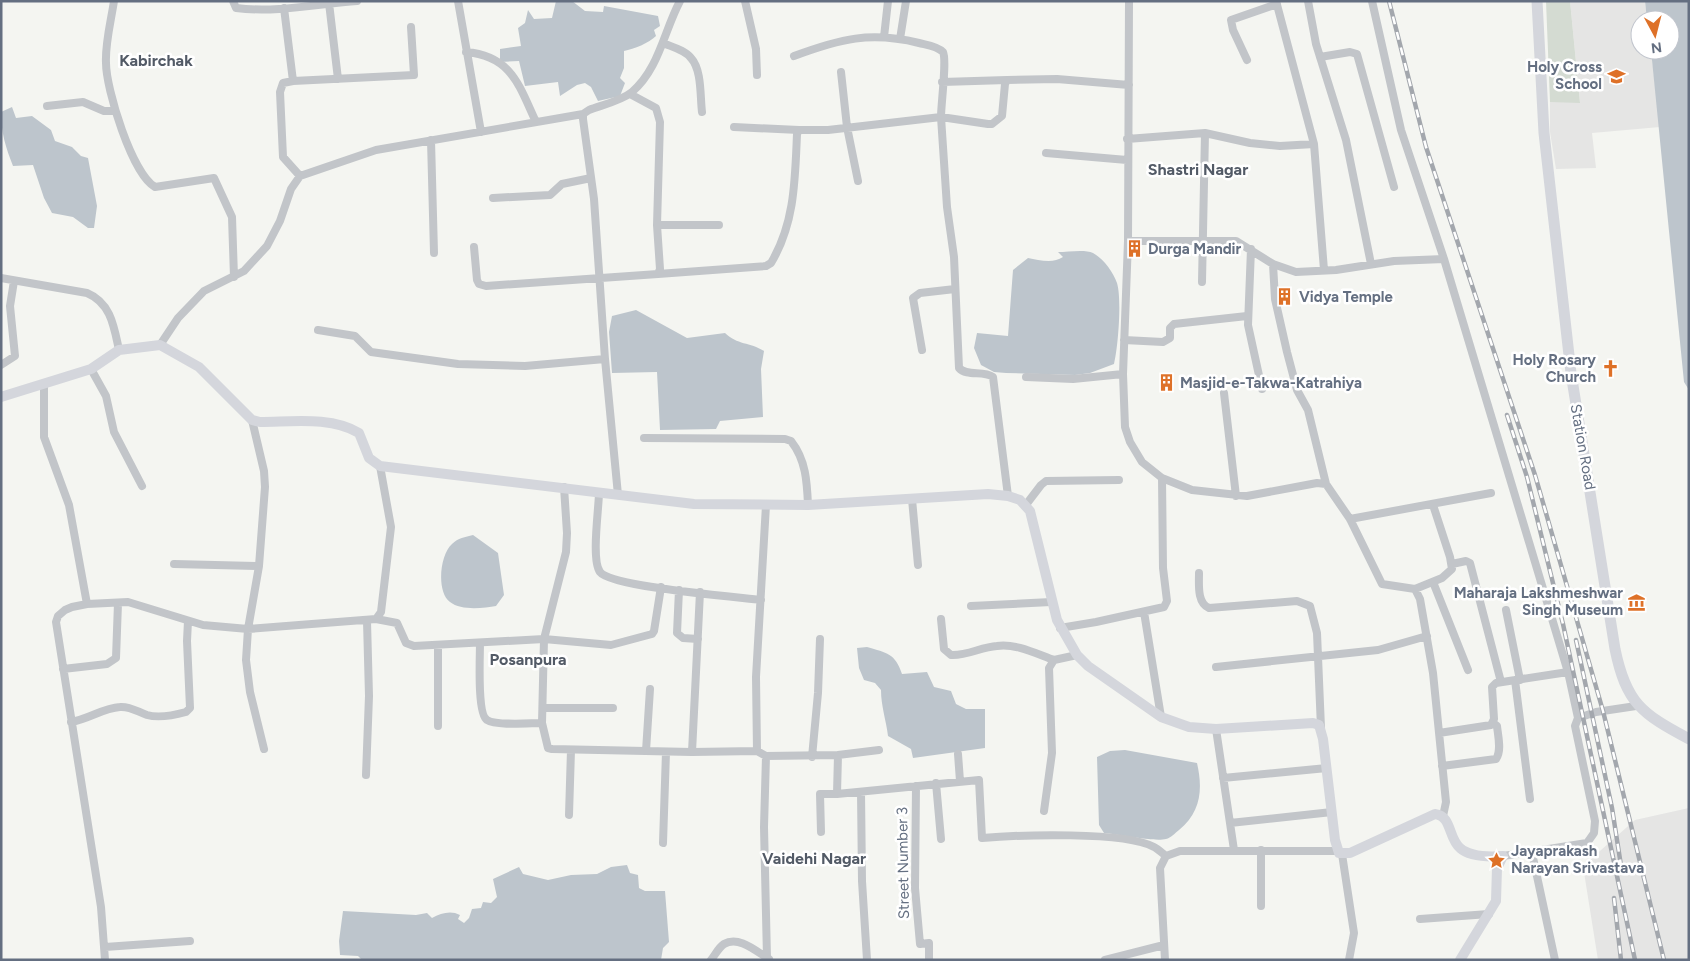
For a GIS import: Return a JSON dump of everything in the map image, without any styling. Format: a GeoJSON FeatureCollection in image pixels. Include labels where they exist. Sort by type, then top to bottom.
{"type":"FeatureCollection","features":[{"type":"Feature","properties":{"kind":"main road","name":"Station Road"},"geometry":{"type":"LineString","coordinates":[[1537,1],[1544,133],[1571,373],[1619,670],[1636,706],[1658,722],[1689,739]]}},
{"type":"Feature","properties":{"kind":"main road"},"geometry":{"type":"LineString","coordinates":[[1,396],[44,385],[91,369],[119,350],[160,345],[198,366],[252,420],[260,422],[316,422],[342,426],[359,433],[369,458],[380,466],[694,504],[808,505],[971,494],[1008,496],[1020,500],[1034,522],[1052,602],[1060,628],[1077,655],[1088,666],[1160,718],[1189,726],[1216,729],[1312,723],[1321,728],[1339,853],[1350,853],[1430,815],[1443,816],[1458,847],[1464,851],[1489,857],[1503,856]]}},
{"type":"Feature","properties":{"kind":"main road"},"geometry":{"type":"LineString","coordinates":[[1460,960],[1496,901],[1497,868],[1503,856]]}},
{"type":"Feature","properties":{"kind":"main road"},"geometry":{"type":"LineString","coordinates":[[1489,857],[1497,868]]}},
{"type":"Feature","properties":{"kind":"street"},"geometry":{"type":"LineString","coordinates":[[114,1],[106,63],[115,111],[132,152],[152,186],[155,187],[214,178],[232,217],[234,277]]}},
{"type":"Feature","properties":{"kind":"street"},"geometry":{"type":"LineString","coordinates":[[233,1],[236,8],[284,8],[357,1]]}},
{"type":"Feature","properties":{"kind":"street"},"geometry":{"type":"LineString","coordinates":[[458,1],[481,132]]}},
{"type":"Feature","properties":{"kind":"street"},"geometry":{"type":"LineString","coordinates":[[160,345],[178,318],[204,291],[213,284],[234,277],[244,271],[267,246],[280,221],[291,189],[300,176],[376,150],[583,114],[630,94],[658,56],[680,1]]}},
{"type":"Feature","properties":{"kind":"street"},"geometry":{"type":"LineString","coordinates":[[745,1],[756,50],[757,76]]}},
{"type":"Feature","properties":{"kind":"street"},"geometry":{"type":"LineString","coordinates":[[884,37],[888,1]]}},
{"type":"Feature","properties":{"kind":"street"},"geometry":{"type":"LineString","coordinates":[[900,39],[906,1]]}},
{"type":"Feature","properties":{"kind":"street"},"geometry":{"type":"LineString","coordinates":[[1129,1],[1128,241],[1123,374],[1125,427],[1130,442],[1142,462],[1162,478],[1192,490],[1236,496],[1318,483],[1326,484]]}},
{"type":"Feature","properties":{"kind":"street"},"geometry":{"type":"LineString","coordinates":[[1308,1],[1320,57],[1346,140],[1371,264]]}},
{"type":"Feature","properties":{"kind":"street"},"geometry":{"type":"LineString","coordinates":[[1372,1],[1401,130],[1444,259],[1568,672],[1578,718],[1574,726],[1595,821],[1594,833],[1587,843],[1503,856]]}},
{"type":"Feature","properties":{"kind":"street"},"geometry":{"type":"LineString","coordinates":[[329,3],[338,79]]}},
{"type":"Feature","properties":{"kind":"street"},"geometry":{"type":"LineString","coordinates":[[1247,60],[1233,30],[1231,20],[1276,3],[1314,144],[1324,270]]}},
{"type":"Feature","properties":{"kind":"street"},"geometry":{"type":"LineString","coordinates":[[284,8],[293,81]]}},
{"type":"Feature","properties":{"kind":"street"},"geometry":{"type":"LineString","coordinates":[[300,176],[283,157],[281,87],[283,84],[293,81],[414,75],[411,27]]}},
{"type":"Feature","properties":{"kind":"street"},"geometry":{"type":"LineString","coordinates":[[794,56],[834,41],[884,37],[935,47],[943,52],[946,61],[942,82],[941,117],[947,207],[954,257],[958,368],[966,372],[988,374],[993,377],[1008,496]]}},
{"type":"Feature","properties":{"kind":"street"},"geometry":{"type":"LineString","coordinates":[[663,43],[684,52],[695,64],[702,112]]}},
{"type":"Feature","properties":{"kind":"street"},"geometry":{"type":"LineString","coordinates":[[466,52],[485,54],[505,68],[527,97],[536,122]]}},
{"type":"Feature","properties":{"kind":"street"},"geometry":{"type":"LineString","coordinates":[[1320,57],[1350,52],[1357,54],[1394,187]]}},
{"type":"Feature","properties":{"kind":"street"},"geometry":{"type":"LineString","coordinates":[[841,72],[847,127],[858,181]]}},
{"type":"Feature","properties":{"kind":"street"},"geometry":{"type":"LineString","coordinates":[[942,82],[1057,78],[1129,85]]}},
{"type":"Feature","properties":{"kind":"street"},"geometry":{"type":"LineString","coordinates":[[734,127],[800,130],[941,117],[988,124],[1000,120],[1002,116],[1005,84],[1008,80]]}},
{"type":"Feature","properties":{"kind":"street"},"geometry":{"type":"LineString","coordinates":[[630,94],[656,108],[658,113],[657,226],[660,269],[658,274]]}},
{"type":"Feature","properties":{"kind":"street"},"geometry":{"type":"LineString","coordinates":[[47,106],[83,102],[104,111],[115,111]]}},
{"type":"Feature","properties":{"kind":"street"},"geometry":{"type":"LineString","coordinates":[[583,114],[591,178],[618,495]]}},
{"type":"Feature","properties":{"kind":"street"},"geometry":{"type":"LineString","coordinates":[[474,247],[477,280],[479,284],[486,286],[766,266],[771,263],[791,213],[796,175],[797,134],[800,130]]}},
{"type":"Feature","properties":{"kind":"street"},"geometry":{"type":"LineString","coordinates":[[1127,139],[1205,133],[1250,143],[1280,146],[1314,144]]}},
{"type":"Feature","properties":{"kind":"street"},"geometry":{"type":"LineString","coordinates":[[1202,282],[1205,133]]}},
{"type":"Feature","properties":{"kind":"street"},"geometry":{"type":"LineString","coordinates":[[431,140],[434,253]]}},
{"type":"Feature","properties":{"kind":"street"},"geometry":{"type":"LineString","coordinates":[[1046,153],[1127,160]]}},
{"type":"Feature","properties":{"kind":"street"},"geometry":{"type":"LineString","coordinates":[[493,198],[550,195],[562,184],[591,178]]}},
{"type":"Feature","properties":{"kind":"street"},"geometry":{"type":"LineString","coordinates":[[657,226],[719,226]]}},
{"type":"Feature","properties":{"kind":"street"},"geometry":{"type":"LineString","coordinates":[[1128,241],[1236,241],[1274,264],[1296,272],[1444,259]]}},
{"type":"Feature","properties":{"kind":"street"},"geometry":{"type":"LineString","coordinates":[[1251,249],[1247,316],[1262,389]]}},
{"type":"Feature","properties":{"kind":"street"},"geometry":{"type":"LineString","coordinates":[[1274,264],[1275,299],[1286,352],[1297,390],[1308,410],[1326,484],[1350,518],[1382,584],[1415,589],[1450,573],[1452,564],[1433,505]]}},
{"type":"Feature","properties":{"kind":"street"},"geometry":{"type":"LineString","coordinates":[[1,278],[87,293],[99,298],[106,308],[119,350]]}},
{"type":"Feature","properties":{"kind":"street"},"geometry":{"type":"LineString","coordinates":[[1,365],[15,356],[10,306],[14,281]]}},
{"type":"Feature","properties":{"kind":"street"},"geometry":{"type":"LineString","coordinates":[[922,350],[914,298],[920,293],[955,289]]}},
{"type":"Feature","properties":{"kind":"street"},"geometry":{"type":"LineString","coordinates":[[1124,340],[1163,342],[1170,338],[1170,328],[1174,324],[1247,316]]}},
{"type":"Feature","properties":{"kind":"street"},"geometry":{"type":"LineString","coordinates":[[318,330],[355,336],[372,352],[458,364],[525,366],[605,359]]}},
{"type":"Feature","properties":{"kind":"street"},"geometry":{"type":"LineString","coordinates":[[91,369],[106,396],[114,432],[142,486]]}},
{"type":"Feature","properties":{"kind":"street"},"geometry":{"type":"LineString","coordinates":[[1026,377],[1073,378],[1123,374]]}},
{"type":"Feature","properties":{"kind":"street"},"geometry":{"type":"LineString","coordinates":[[44,385],[44,437],[69,505],[72,532],[87,604]]}},
{"type":"Feature","properties":{"kind":"street"},"geometry":{"type":"LineString","coordinates":[[1224,393],[1236,496]]}},
{"type":"Feature","properties":{"kind":"street"},"geometry":{"type":"LineString","coordinates":[[252,420],[264,471],[259,566],[248,629],[246,660],[264,750]]}},
{"type":"Feature","properties":{"kind":"street"},"geometry":{"type":"LineString","coordinates":[[644,438],[709,437],[785,439],[792,441],[803,463],[807,478],[808,505]]}},
{"type":"Feature","properties":{"kind":"street"},"geometry":{"type":"LineString","coordinates":[[376,619],[381,612],[391,527],[380,466]]}},
{"type":"Feature","properties":{"kind":"street"},"geometry":{"type":"LineString","coordinates":[[1060,628],[1164,607],[1167,601],[1164,568],[1162,478]]}},
{"type":"Feature","properties":{"kind":"street"},"geometry":{"type":"LineString","coordinates":[[1025,506],[1040,485],[1046,481],[1119,480]]}},
{"type":"Feature","properties":{"kind":"street"},"geometry":{"type":"LineString","coordinates":[[564,488],[567,533],[566,552],[544,639],[542,724],[548,748],[666,752],[757,751],[766,756],[812,757],[879,750]]}},
{"type":"Feature","properties":{"kind":"street"},"geometry":{"type":"LineString","coordinates":[[600,492],[596,559],[599,571],[612,579],[679,590],[761,600]]}},
{"type":"Feature","properties":{"kind":"street"},"geometry":{"type":"LineString","coordinates":[[1350,518],[1433,505],[1491,493]]}},
{"type":"Feature","properties":{"kind":"street"},"geometry":{"type":"LineString","coordinates":[[912,499],[918,565]]}},
{"type":"Feature","properties":{"kind":"street"},"geometry":{"type":"LineString","coordinates":[[757,751],[756,677],[766,505]]}},
{"type":"Feature","properties":{"kind":"street"},"geometry":{"type":"LineString","coordinates":[[1452,564],[1470,563],[1501,682]]}},
{"type":"Feature","properties":{"kind":"street"},"geometry":{"type":"LineString","coordinates":[[174,564],[259,566]]}},
{"type":"Feature","properties":{"kind":"street"},"geometry":{"type":"LineString","coordinates":[[1198,573],[1201,601],[1203,606],[1209,608],[1297,601],[1310,606],[1317,628],[1321,728]]}},
{"type":"Feature","properties":{"kind":"street"},"geometry":{"type":"LineString","coordinates":[[1433,582],[1468,670]]}},
{"type":"Feature","properties":{"kind":"street"},"geometry":{"type":"LineString","coordinates":[[105,960],[101,907],[56,622],[58,616],[65,610],[87,604],[118,603],[143,605],[203,625],[248,629],[376,619],[397,623],[409,645],[438,646],[544,639],[604,646],[648,637],[654,631],[661,587]]}},
{"type":"Feature","properties":{"kind":"street"},"geometry":{"type":"LineString","coordinates":[[1415,589],[1420,600],[1439,733],[1446,802],[1443,816]]}},
{"type":"Feature","properties":{"kind":"street"},"geometry":{"type":"LineString","coordinates":[[679,590],[677,633],[683,638],[698,639]]}},
{"type":"Feature","properties":{"kind":"street"},"geometry":{"type":"LineString","coordinates":[[692,752],[700,592]]}},
{"type":"Feature","properties":{"kind":"street"},"geometry":{"type":"LineString","coordinates":[[972,606],[1052,602]]}},
{"type":"Feature","properties":{"kind":"street"},"geometry":{"type":"LineString","coordinates":[[63,669],[107,664],[116,658],[118,603]]}},
{"type":"Feature","properties":{"kind":"street"},"geometry":{"type":"LineString","coordinates":[[1506,610],[1518,680],[1530,799]]}},
{"type":"Feature","properties":{"kind":"street"},"geometry":{"type":"LineString","coordinates":[[1144,612],[1160,718]]}},
{"type":"Feature","properties":{"kind":"street"},"geometry":{"type":"LineString","coordinates":[[941,620],[944,648],[951,655],[974,652],[998,645],[1054,660],[1077,655]]}},
{"type":"Feature","properties":{"kind":"street"},"geometry":{"type":"LineString","coordinates":[[71,722],[84,720],[108,709],[125,706],[153,716],[186,712],[190,708],[187,658],[188,621]]}},
{"type":"Feature","properties":{"kind":"street"},"geometry":{"type":"LineString","coordinates":[[366,775],[369,696],[367,621]]}},
{"type":"Feature","properties":{"kind":"street"},"geometry":{"type":"LineString","coordinates":[[1216,667],[1378,650],[1426,636]]}},
{"type":"Feature","properties":{"kind":"street"},"geometry":{"type":"LineString","coordinates":[[812,757],[818,694],[820,639]]}},
{"type":"Feature","properties":{"kind":"street"},"geometry":{"type":"LineString","coordinates":[[480,643],[481,705],[484,718],[488,722],[542,724]]}},
{"type":"Feature","properties":{"kind":"street"},"geometry":{"type":"LineString","coordinates":[[438,646],[438,726]]}},
{"type":"Feature","properties":{"kind":"street"},"geometry":{"type":"LineString","coordinates":[[1044,810],[1052,753],[1049,668],[1054,660]]}},
{"type":"Feature","properties":{"kind":"street"},"geometry":{"type":"LineString","coordinates":[[1442,766],[1496,760],[1500,754],[1497,726],[1493,723],[1492,687],[1501,682],[1568,672]]}},
{"type":"Feature","properties":{"kind":"street"},"geometry":{"type":"LineString","coordinates":[[646,751],[650,689]]}},
{"type":"Feature","properties":{"kind":"street"},"geometry":{"type":"LineString","coordinates":[[1578,718],[1596,712],[1636,706]]}},
{"type":"Feature","properties":{"kind":"street"},"geometry":{"type":"LineString","coordinates":[[543,708],[612,708]]}},
{"type":"Feature","properties":{"kind":"street"},"geometry":{"type":"LineString","coordinates":[[1439,733],[1488,726],[1493,723]]}},
{"type":"Feature","properties":{"kind":"street"},"geometry":{"type":"LineString","coordinates":[[1216,729],[1234,850]]}},
{"type":"Feature","properties":{"kind":"street"},"geometry":{"type":"LineString","coordinates":[[570,815],[571,750]]}},
{"type":"Feature","properties":{"kind":"street"},"geometry":{"type":"LineString","coordinates":[[664,843],[666,752]]}},
{"type":"Feature","properties":{"kind":"street"},"geometry":{"type":"LineString","coordinates":[[958,754],[960,781]]}},
{"type":"Feature","properties":{"kind":"street"},"geometry":{"type":"LineString","coordinates":[[837,794],[838,755]]}},
{"type":"Feature","properties":{"kind":"street"},"geometry":{"type":"LineString","coordinates":[[766,756],[764,827],[768,959]]}},
{"type":"Feature","properties":{"kind":"street"},"geometry":{"type":"LineString","coordinates":[[1223,778],[1327,768]]}},
{"type":"Feature","properties":{"kind":"street"},"geometry":{"type":"LineString","coordinates":[[821,832],[820,794],[861,792],[979,780],[982,838],[1007,836],[1126,839],[1154,847],[1166,856]]}},
{"type":"Feature","properties":{"kind":"street"},"geometry":{"type":"LineString","coordinates":[[936,783],[940,839]]}},
{"type":"Feature","properties":{"kind":"street","name":"Street Number 3"},"geometry":{"type":"LineString","coordinates":[[916,786],[915,888],[920,944],[929,943],[929,960]]}},
{"type":"Feature","properties":{"kind":"street"},"geometry":{"type":"LineString","coordinates":[[861,792],[862,881],[867,960]]}},
{"type":"Feature","properties":{"kind":"street"},"geometry":{"type":"LineString","coordinates":[[1230,823],[1332,812]]}},
{"type":"Feature","properties":{"kind":"street"},"geometry":{"type":"LineString","coordinates":[[1261,850],[1261,906]]}},
{"type":"Feature","properties":{"kind":"street"},"geometry":{"type":"LineString","coordinates":[[1165,960],[1160,874],[1162,861],[1166,856],[1180,851],[1261,850],[1339,853],[1354,933],[1349,960]]}},
{"type":"Feature","properties":{"kind":"street"},"geometry":{"type":"LineString","coordinates":[[1532,853],[1555,960]]}},
{"type":"Feature","properties":{"kind":"street"},"geometry":{"type":"LineString","coordinates":[[1420,919],[1489,914]]}},
{"type":"Feature","properties":{"kind":"street"},"geometry":{"type":"LineString","coordinates":[[104,947],[190,941]]}},
{"type":"Feature","properties":{"kind":"street"},"geometry":{"type":"LineString","coordinates":[[711,960],[723,944],[729,942],[748,946],[768,959]]}},
{"type":"Feature","properties":{"kind":"street"},"geometry":{"type":"LineString","coordinates":[[1105,960],[1164,945]]}},
{"type":"Feature","properties":{"kind":"shaded area"},"geometry":{"type":"Polygon","coordinates":[[[556,1],[572,1],[585,11],[603,12],[604,6],[658,16],[660,26],[654,30],[656,36],[641,45],[624,51],[624,68],[620,78],[625,83],[620,96],[598,101],[591,87],[585,83],[577,85],[560,96],[558,82],[525,86],[519,61],[500,62],[500,49],[521,46],[518,28],[525,23],[528,10],[534,19],[552,18],[556,1]]]}},
{"type":"Feature","properties":{"kind":"shaded area"},"geometry":{"type":"Polygon","coordinates":[[[1546,1],[1570,1],[1580,103],[1550,102],[1546,1]]]}},
{"type":"Feature","properties":{"kind":"shaded area","name":"Holy Cross School"},"geometry":{"type":"Polygon","coordinates":[[[1570,1],[1645,1],[1646,10],[1630,10],[1630,60],[1652,60],[1660,127],[1592,133],[1596,168],[1556,169],[1550,132],[1550,102],[1580,102],[1570,1]]]}},
{"type":"Feature","properties":{"kind":"shaded area"},"geometry":{"type":"Polygon","coordinates":[[[1645,1],[1689,1],[1689,390],[1684,382],[1652,60],[1680,60],[1680,10],[1646,10],[1645,1]]]}},
{"type":"Feature","properties":{"kind":"shaded area"},"geometry":{"type":"Polygon","coordinates":[[[12,107],[16,118],[32,116],[51,130],[55,141],[72,147],[81,156],[88,158],[97,206],[94,228],[88,228],[73,217],[52,213],[44,198],[33,165],[13,166],[4,140],[1,112],[12,107]]]}},
{"type":"Feature","properties":{"kind":"shaded area"},"geometry":{"type":"Polygon","coordinates":[[[1081,251],[1093,253],[1111,270],[1117,283],[1119,311],[1114,364],[1090,373],[1075,375],[994,372],[981,365],[974,348],[977,333],[1008,336],[1013,270],[1028,258],[1050,261],[1063,257],[1058,252],[1081,251]]]}},
{"type":"Feature","properties":{"kind":"shaded area"},"geometry":{"type":"Polygon","coordinates":[[[636,310],[687,338],[725,333],[734,340],[764,351],[761,369],[763,417],[720,421],[716,429],[660,430],[657,372],[612,373],[609,332],[612,316],[636,310]]]}},
{"type":"Feature","properties":{"kind":"shaded area"},"geometry":{"type":"Polygon","coordinates":[[[473,535],[498,553],[504,595],[496,606],[460,607],[450,602],[443,590],[441,582],[442,564],[448,549],[457,540],[473,535]]]}},
{"type":"Feature","properties":{"kind":"shaded area"},"geometry":{"type":"Polygon","coordinates":[[[867,647],[893,658],[902,674],[927,672],[934,687],[951,691],[956,704],[966,709],[985,709],[985,748],[913,758],[911,749],[888,736],[881,690],[875,683],[864,680],[859,668],[857,648],[867,647]]]}},
{"type":"Feature","properties":{"kind":"shaded area"},"geometry":{"type":"Polygon","coordinates":[[[1125,750],[1197,763],[1200,791],[1196,808],[1186,823],[1170,838],[1160,840],[1104,833],[1099,825],[1097,757],[1110,751],[1125,750]]]}},
{"type":"Feature","properties":{"kind":"shaded area"},"geometry":{"type":"Polygon","coordinates":[[[1689,808],[1689,960],[1598,960],[1583,866],[1635,820],[1689,808]]]}},
{"type":"Feature","properties":{"kind":"shaded area"},"geometry":{"type":"Polygon","coordinates":[[[627,865],[630,873],[638,875],[639,888],[645,891],[665,891],[669,942],[663,948],[661,960],[362,960],[358,956],[340,955],[339,941],[343,911],[416,915],[427,913],[432,918],[450,912],[460,915],[458,919],[464,923],[469,918],[472,909],[481,908],[483,902],[491,903],[497,897],[493,879],[519,867],[523,874],[548,880],[571,875],[597,874],[611,867],[627,865]]]}},
{"type":"Feature","properties":{"kind":"railway"},"geometry":{"type":"LineString","coordinates":[[1389,1],[1426,147],[1535,475],[1603,711],[1664,960]]}},
{"type":"Feature","properties":{"kind":"railway"},"geometry":{"type":"LineString","coordinates":[[1507,415],[1527,477],[1563,624],[1635,960]]}},
{"type":"Feature","properties":{"kind":"railway"},"geometry":{"type":"LineString","coordinates":[[1576,640],[1612,808],[1622,872]]}},
{"type":"Feature","properties":{"kind":"railway"},"geometry":{"type":"LineString","coordinates":[[1614,898],[1621,960]]}},
{"type":"Feature","properties":{"kind":"place","name":"Holy Cross School"},"geometry":{"type":"Point","coordinates":[1616,76]}},
{"type":"Feature","properties":{"kind":"place","name":"Durga Mandir"},"geometry":{"type":"Point","coordinates":[1134,249]}},
{"type":"Feature","properties":{"kind":"place","name":"Vidya Temple"},"geometry":{"type":"Point","coordinates":[1285,297]}},
{"type":"Feature","properties":{"kind":"place","name":"Holy Rosary Church"},"geometry":{"type":"Point","coordinates":[1610,369]}},
{"type":"Feature","properties":{"kind":"place","name":"Masjid-e-Takwa-Katrahiya"},"geometry":{"type":"Point","coordinates":[1166,383]}},
{"type":"Feature","properties":{"kind":"place","name":"Maharaja Lakshmeshwar Singh Museum"},"geometry":{"type":"Point","coordinates":[1637,602]}},
{"type":"Feature","properties":{"kind":"place","name":"Jayaprakash Narayan Srivastava"},"geometry":{"type":"Point","coordinates":[1497,860]}},
{"type":"Feature","properties":{"kind":"district","name":"Kabirchak"},"geometry":{"type":"Point","coordinates":[156,60]}},
{"type":"Feature","properties":{"kind":"district","name":"Shastri Nagar"},"geometry":{"type":"Point","coordinates":[1198,169]}},
{"type":"Feature","properties":{"kind":"district","name":"Posanpura"},"geometry":{"type":"Point","coordinates":[528,659]}},
{"type":"Feature","properties":{"kind":"district","name":"Vaidehi Nagar"},"geometry":{"type":"Point","coordinates":[814,858]}}]}
